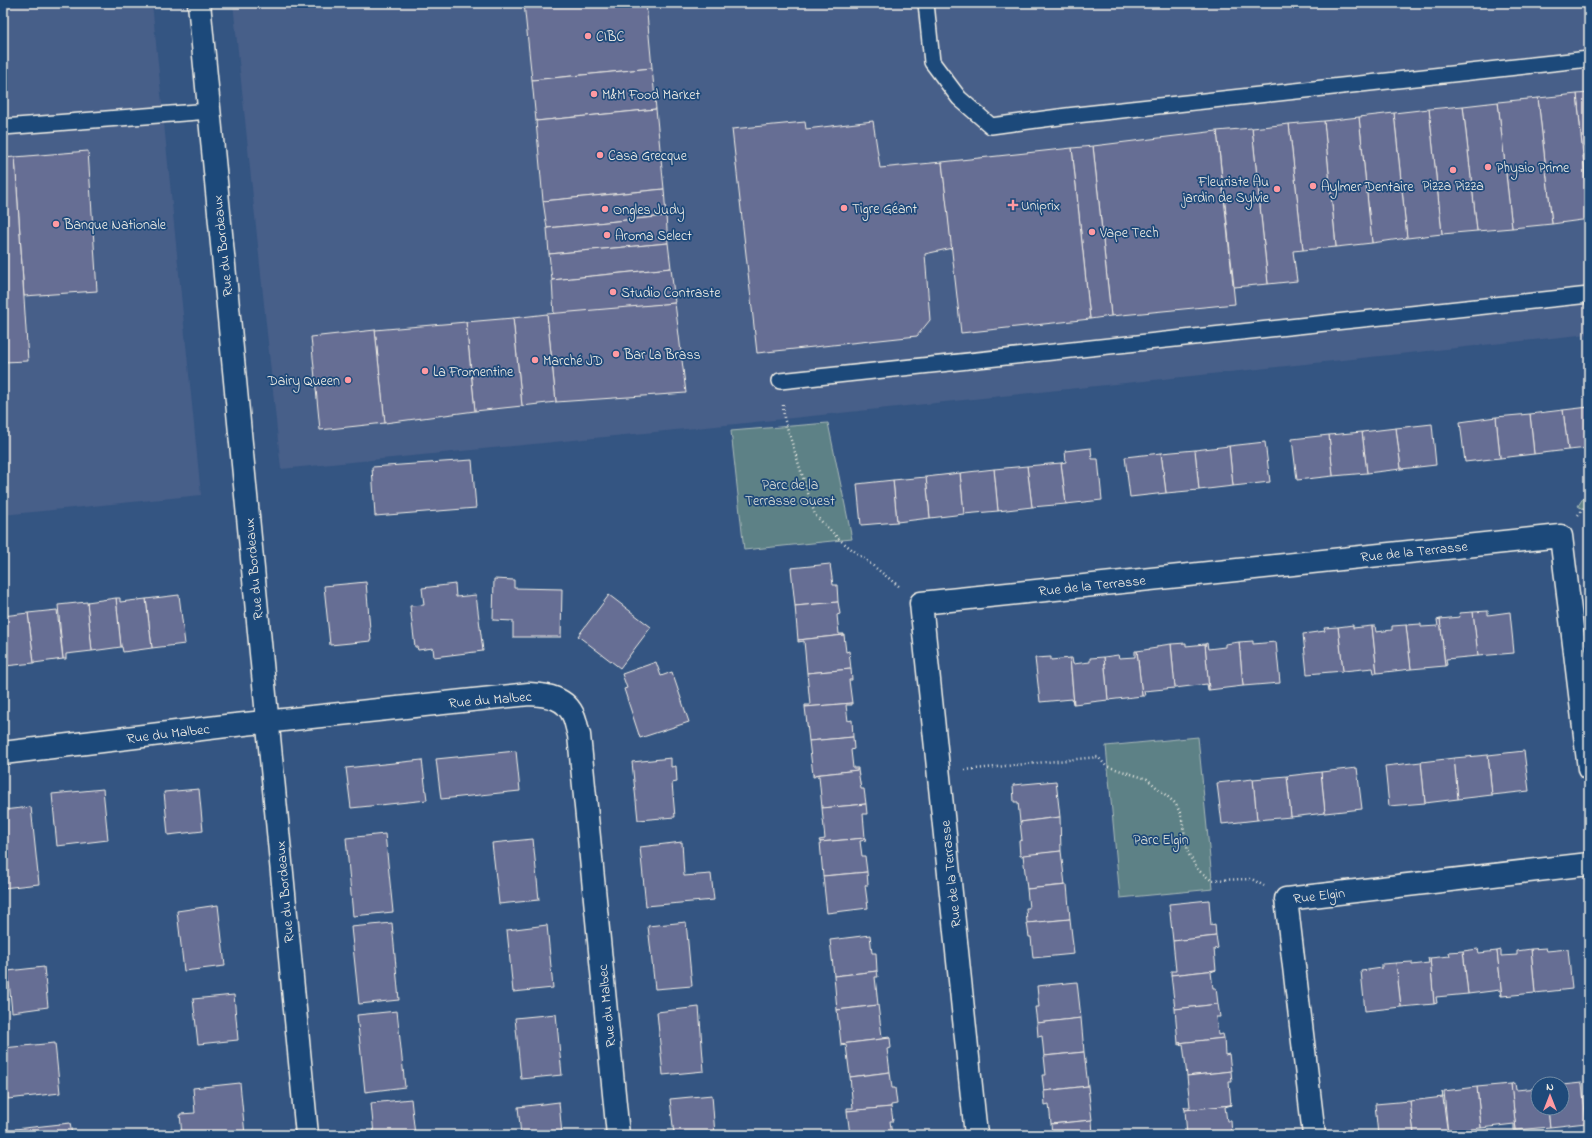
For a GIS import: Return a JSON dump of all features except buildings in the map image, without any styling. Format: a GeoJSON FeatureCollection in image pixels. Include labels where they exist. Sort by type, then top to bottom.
{"type":"FeatureCollection","features":[{"type":"Feature","properties":{"kind":"street","name":"Rue du Bordeaux"},"geometry":{"type":"LineString","coordinates":[[199,3],[307,1135]]}},
{"type":"Feature","properties":{"kind":"street","name":"Rue de la Terrasse"},"geometry":{"type":"LineString","coordinates":[[976,1135],[921,603],[1561,536],[1589,768]]}},
{"type":"Feature","properties":{"kind":"street","name":"Rue du Malbec"},"geometry":{"type":"LineString","coordinates":[[3,753],[268,722],[529,694],[549,695],[564,703],[574,716],[579,735],[618,1135]]}},
{"type":"Feature","properties":{"kind":"street","name":"Rue Elgin"},"geometry":{"type":"LineString","coordinates":[[1314,1135],[1286,899],[1589,864]]}},
{"type":"Feature","properties":{"kind":"lane"},"geometry":{"type":"LineString","coordinates":[[926,3],[932,62],[959,98],[991,126],[1067,116],[1589,59]]}},
{"type":"Feature","properties":{"kind":"lane"},"geometry":{"type":"LineString","coordinates":[[3,128],[210,112]]}},
{"type":"Feature","properties":{"kind":"lane"},"geometry":{"type":"LineString","coordinates":[[780,381],[1589,295]]}},
{"type":"Feature","properties":{"kind":"path"},"geometry":{"type":"LineString","coordinates":[[780,381],[784,418],[815,515],[840,540],[921,603]]}},
{"type":"Feature","properties":{"kind":"path"},"geometry":{"type":"LineString","coordinates":[[939,773],[1098,757],[1106,766],[1147,779],[1175,803],[1181,814],[1188,853],[1198,870],[1211,880],[1252,879],[1286,899]]}},
{"type":"Feature","properties":{"kind":"shaded area"},"geometry":{"type":"Polygon","coordinates":[[[3,3],[152,3],[201,495],[3,515],[3,3]]]}},
{"type":"Feature","properties":{"kind":"shaded area"},"geometry":{"type":"Polygon","coordinates":[[[233,3],[1589,3],[1589,334],[736,424],[281,469],[233,3]]]}},
{"type":"Feature","properties":{"kind":"green space","name":"Parc de la Terrasse Ouest"},"geometry":{"type":"Polygon","coordinates":[[[828,423],[852,539],[744,550],[731,431],[828,423]]]}},
{"type":"Feature","properties":{"kind":"green space"},"geometry":{"type":"Polygon","coordinates":[[[1589,489],[1589,513],[1578,506],[1589,489]]]}},
{"type":"Feature","properties":{"kind":"green space","name":"Parc Elgin"},"geometry":{"type":"Polygon","coordinates":[[[1198,737],[1213,889],[1120,898],[1106,746],[1198,737]]]}},
{"type":"Feature","properties":{"kind":"place","name":"CIBC"},"geometry":{"type":"Point","coordinates":[588,36]}},
{"type":"Feature","properties":{"kind":"place","name":"M&M Food Market"},"geometry":{"type":"Point","coordinates":[594,94]}},
{"type":"Feature","properties":{"kind":"place","name":"Casa Grecque"},"geometry":{"type":"Point","coordinates":[600,155]}},
{"type":"Feature","properties":{"kind":"place","name":"Physio Prime"},"geometry":{"type":"Point","coordinates":[1488,167]}},
{"type":"Feature","properties":{"kind":"place","name":"Pizza Pizza"},"geometry":{"type":"Point","coordinates":[1453,170]}},
{"type":"Feature","properties":{"kind":"place","name":"Aylmer Dentaire"},"geometry":{"type":"Point","coordinates":[1313,186]}},
{"type":"Feature","properties":{"kind":"place","name":"Fleuriste Au jardin de Sylvie"},"geometry":{"type":"Point","coordinates":[1277,189]}},
{"type":"Feature","properties":{"kind":"place","name":"Uniprix"},"geometry":{"type":"Point","coordinates":[1013,205]}},
{"type":"Feature","properties":{"kind":"place","name":"Tigre Géant"},"geometry":{"type":"Point","coordinates":[844,208]}},
{"type":"Feature","properties":{"kind":"place","name":"Ongles Judy"},"geometry":{"type":"Point","coordinates":[605,209]}},
{"type":"Feature","properties":{"kind":"place","name":"Banque Nationale"},"geometry":{"type":"Point","coordinates":[56,224]}},
{"type":"Feature","properties":{"kind":"place","name":"Vape Tech"},"geometry":{"type":"Point","coordinates":[1092,232]}},
{"type":"Feature","properties":{"kind":"place","name":"Aroma Select"},"geometry":{"type":"Point","coordinates":[607,235]}},
{"type":"Feature","properties":{"kind":"place","name":"Studio Contraste"},"geometry":{"type":"Point","coordinates":[613,292]}},
{"type":"Feature","properties":{"kind":"place","name":"Bar La Brass"},"geometry":{"type":"Point","coordinates":[616,354]}},
{"type":"Feature","properties":{"kind":"place","name":"Marché JD"},"geometry":{"type":"Point","coordinates":[535,360]}},
{"type":"Feature","properties":{"kind":"place","name":"La Fromentine"},"geometry":{"type":"Point","coordinates":[425,371]}},
{"type":"Feature","properties":{"kind":"place","name":"Dairy Queen"},"geometry":{"type":"Point","coordinates":[348,380]}}]}
